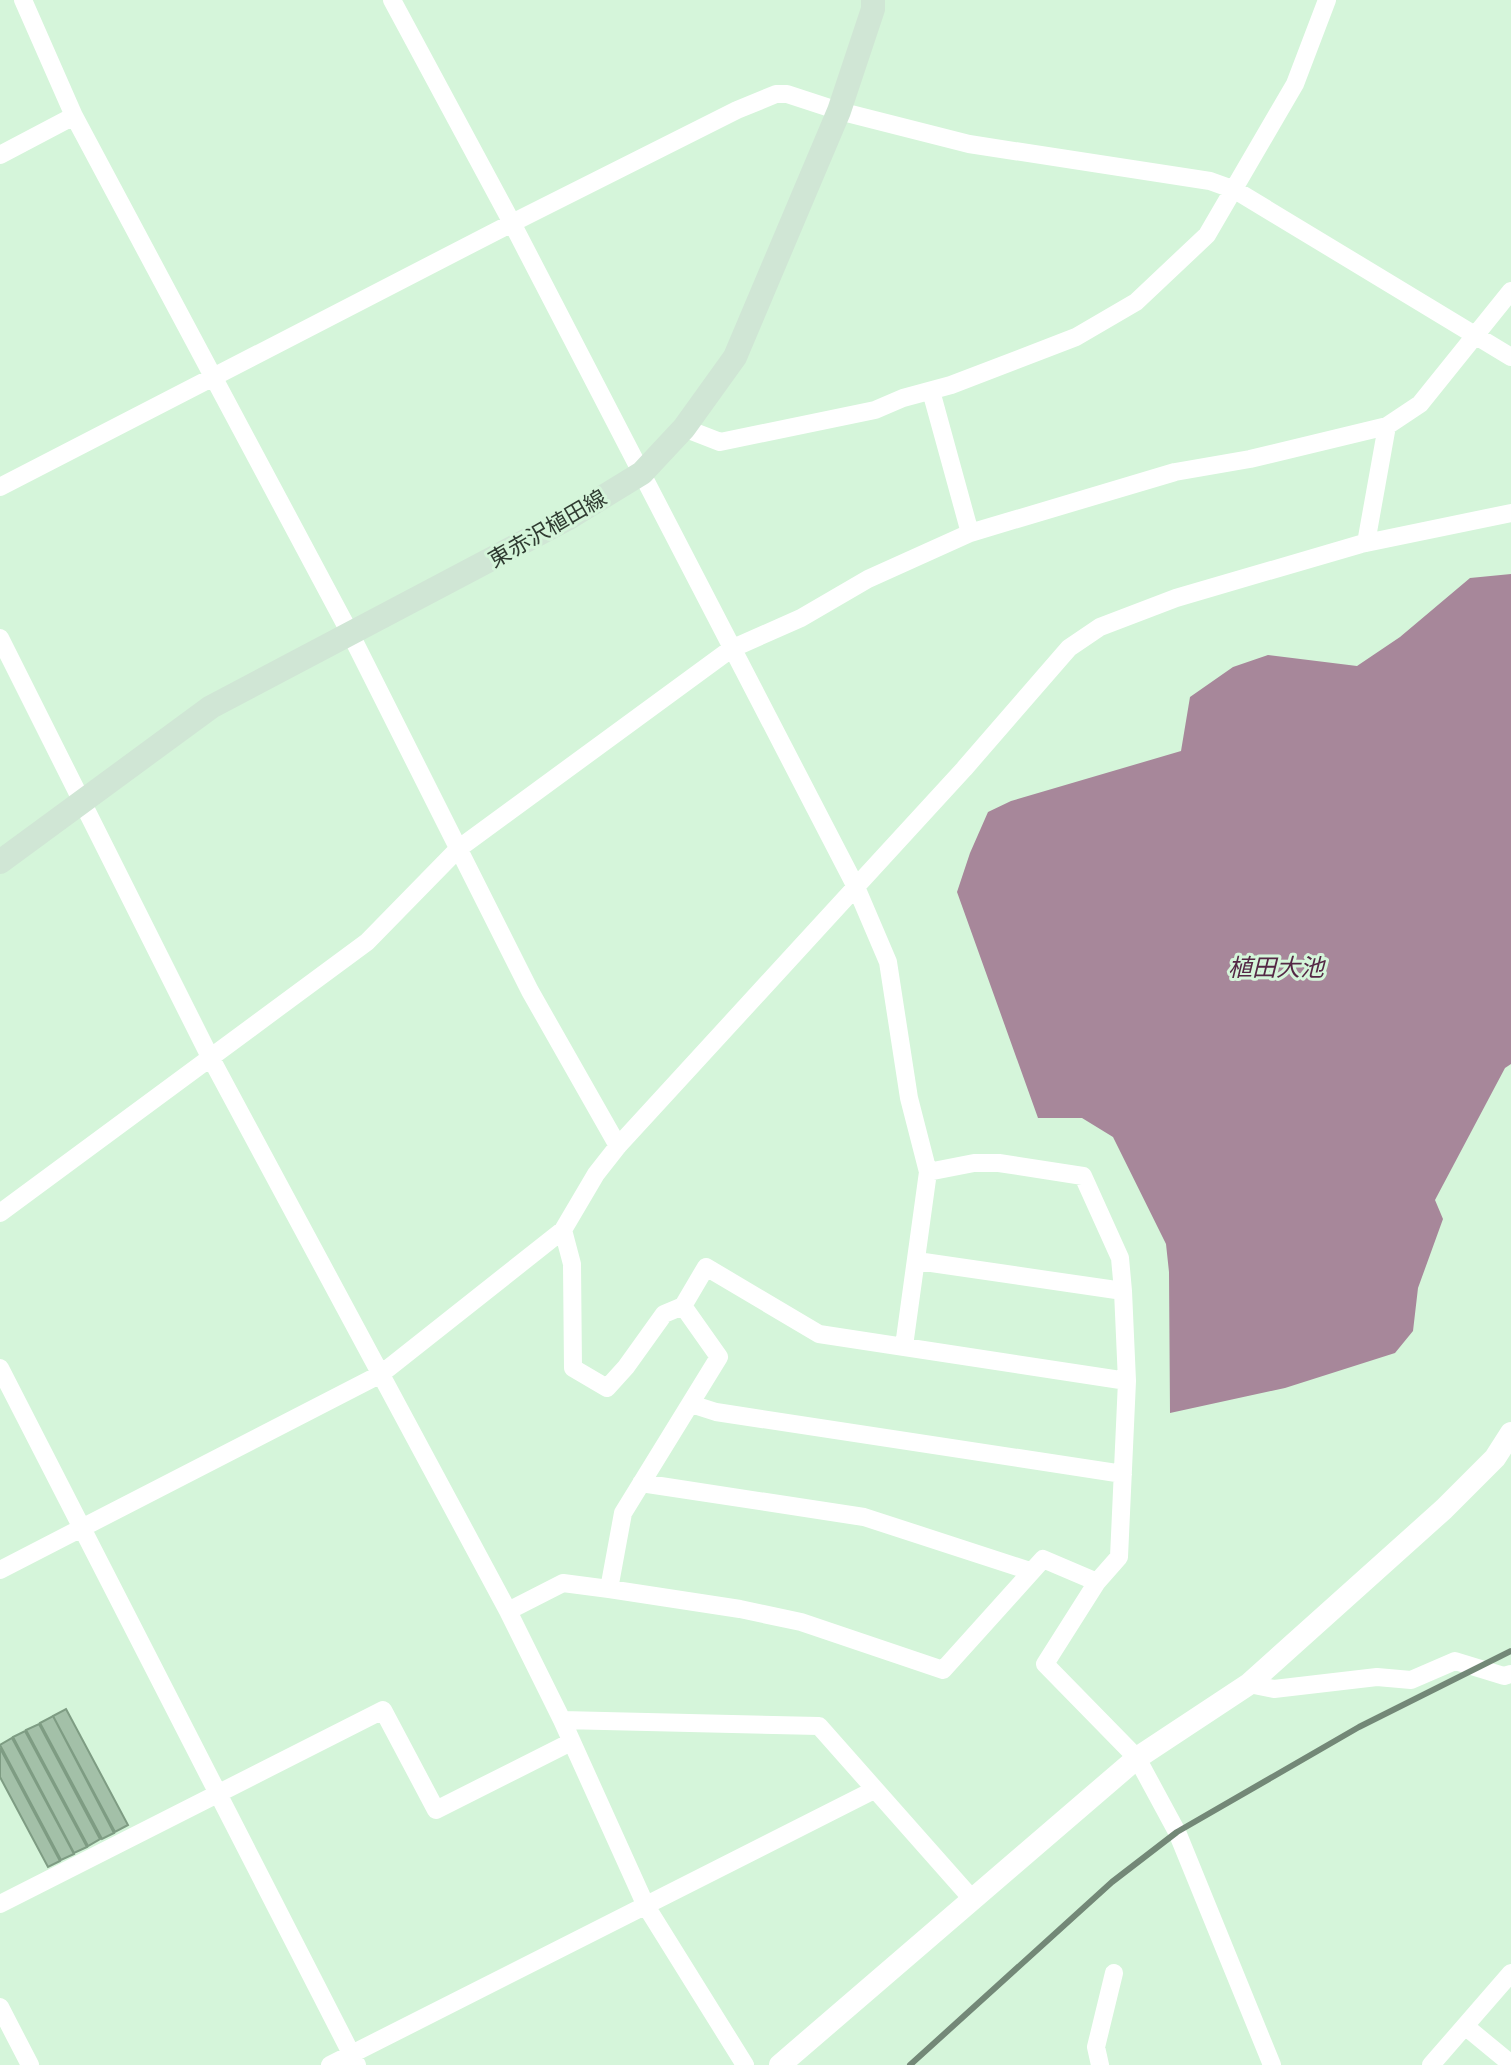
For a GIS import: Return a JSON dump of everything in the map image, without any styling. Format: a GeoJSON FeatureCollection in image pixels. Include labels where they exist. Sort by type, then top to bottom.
{"type":"FeatureCollection","features":[{"type":"Feature","properties":{"kind":"main road","name":"東赤沢植田線"},"geometry":{"type":"LineString","coordinates":[[0,862],[211,707],[567,519],[642,473],[684,428],[735,357],[839,111],[873,9],[873,0]]}},
{"type":"Feature","properties":{"kind":"street"},"geometry":{"type":"LineString","coordinates":[[23,0],[74,116],[351,635],[530,991],[618,1146]]}},
{"type":"Feature","properties":{"kind":"street"},"geometry":{"type":"LineString","coordinates":[[392,0],[512,223],[856,887],[888,962],[909,1098],[928,1172],[904,1346]]}},
{"type":"Feature","properties":{"kind":"street"},"geometry":{"type":"LineString","coordinates":[[684,428],[720,442],[875,410],[1076,337],[1136,302],[1207,235],[1295,84],[1327,0]]}},
{"type":"Feature","properties":{"kind":"street"},"geometry":{"type":"LineString","coordinates":[[0,487],[512,223],[737,110],[776,94],[787,94],[839,111],[969,144],[1197,179],[1235,190],[1511,357]]}},
{"type":"Feature","properties":{"kind":"street"},"geometry":{"type":"LineString","coordinates":[[0,155],[74,116]]}},
{"type":"Feature","properties":{"kind":"street"},"geometry":{"type":"LineString","coordinates":[[0,1213],[367,942],[458,849],[731,649],[801,618],[868,579],[970,533],[1175,472],[1250,459],[1387,426],[1420,404],[1511,291]]}},
{"type":"Feature","properties":{"kind":"street"},"geometry":{"type":"LineString","coordinates":[[931,391],[970,533]]}},
{"type":"Feature","properties":{"kind":"street"},"geometry":{"type":"LineString","coordinates":[[1366,543],[1387,426]]}},
{"type":"Feature","properties":{"kind":"street"},"geometry":{"type":"LineString","coordinates":[[0,1570],[381,1374],[563,1230],[596,1174],[618,1146],[964,769],[1069,648],[1100,627],[1176,598],[1366,543],[1511,513]]}},
{"type":"Feature","properties":{"kind":"street"},"geometry":{"type":"LineString","coordinates":[[0,638],[210,1057],[508,1611],[562,1720],[646,1906],[745,2065]]}},
{"type":"Feature","properties":{"kind":"street"},"geometry":{"type":"LineString","coordinates":[[928,1172],[974,1163],[999,1163],[1083,1176],[1120,1258],[1127,1381],[1119,1557],[1097,1582],[1045,1664],[1137,1758],[1177,1832],[1272,2065]]}},
{"type":"Feature","properties":{"kind":"street"},"geometry":{"type":"LineString","coordinates":[[563,1230],[572,1264],[573,1368],[607,1388],[664,1314],[683,1306],[706,1267],[819,1334],[1127,1381]]}},
{"type":"Feature","properties":{"kind":"street"},"geometry":{"type":"LineString","coordinates":[[917,1261],[1123,1291]]}},
{"type":"Feature","properties":{"kind":"street"},"geometry":{"type":"LineString","coordinates":[[609,1589],[623,1513],[719,1357],[683,1306]]}},
{"type":"Feature","properties":{"kind":"street"},"geometry":{"type":"LineString","coordinates":[[0,1368],[354,2060]]}},
{"type":"Feature","properties":{"kind":"street"},"geometry":{"type":"LineString","coordinates":[[691,1404],[716,1412],[1123,1474]]}},
{"type":"Feature","properties":{"kind":"street"},"geometry":{"type":"LineString","coordinates":[[780,2065],[1137,1758],[1249,1684],[1444,1509],[1495,1458],[1511,1433]]}},
{"type":"Feature","properties":{"kind":"street"},"geometry":{"type":"LineString","coordinates":[[641,1483],[864,1517],[1030,1571]]}},
{"type":"Feature","properties":{"kind":"street"},"geometry":{"type":"LineString","coordinates":[[508,1611],[563,1583],[609,1589],[740,1609],[801,1622],[943,1670],[1043,1559],[1097,1582]]}},
{"type":"Feature","properties":{"kind":"street"},"geometry":{"type":"LineString","coordinates":[[1249,1684],[1274,1689],[1377,1677],[1411,1680],[1455,1661],[1504,1676],[1511,1674]]}},
{"type":"Feature","properties":{"kind":"street"},"geometry":{"type":"LineString","coordinates":[[0,1904],[383,1710],[436,1810],[571,1742]]}},
{"type":"Feature","properties":{"kind":"street"},"geometry":{"type":"LineString","coordinates":[[562,1720],[819,1726],[973,1900]]}},
{"type":"Feature","properties":{"kind":"street"},"geometry":{"type":"LineString","coordinates":[[330,2065],[354,2060],[874,1790]]}},
{"type":"Feature","properties":{"kind":"street"},"geometry":{"type":"LineString","coordinates":[[1100,2065],[1096,2047],[1114,1973]]}},
{"type":"Feature","properties":{"kind":"street"},"geometry":{"type":"LineString","coordinates":[[1431,2065],[1511,1973]]}},
{"type":"Feature","properties":{"kind":"street"},"geometry":{"type":"LineString","coordinates":[[0,2007],[30,2065]]}},
{"type":"Feature","properties":{"kind":"street"},"geometry":{"type":"LineString","coordinates":[[1465,2026],[1511,2064]]}},
{"type":"Feature","properties":{"kind":"water","name":"植田大池"},"geometry":{"type":"Polygon","coordinates":[[[1511,574],[1511,1064],[1505,1068],[1435,1200],[1443,1219],[1418,1288],[1413,1331],[1395,1353],[1285,1388],[1170,1413],[1166,1244],[1113,1137],[1082,1118],[1038,1118],[957,892],[970,853],[988,812],[1011,801],[1181,751],[1190,697],[1233,667],[1268,655],[1357,666],[1400,637],[1470,578],[1511,574]]]}},
{"type":"Feature","properties":{"kind":"building"},"geometry":{"type":"Polygon","coordinates":[[[66,1709],[128,1825],[115,1832],[53,1716],[66,1709]]]}},
{"type":"Feature","properties":{"kind":"building"},"geometry":{"type":"Polygon","coordinates":[[[53,1716],[114,1833],[102,1839],[40,1723],[53,1716]]]}},
{"type":"Feature","properties":{"kind":"building"},"geometry":{"type":"Polygon","coordinates":[[[39,1724],[100,1839],[88,1846],[26,1730],[39,1724]]]}},
{"type":"Feature","properties":{"kind":"building"},"geometry":{"type":"Polygon","coordinates":[[[25,1731],[87,1847],[74,1853],[13,1737],[25,1731]]]}},
{"type":"Feature","properties":{"kind":"building"},"geometry":{"type":"Polygon","coordinates":[[[12,1738],[74,1854],[61,1860],[0,1745],[12,1738]]]}},
{"type":"Feature","properties":{"kind":"building"},"geometry":{"type":"Polygon","coordinates":[[[0,1748],[60,1861],[48,1867],[0,1777],[0,1748]]]}},
{"type":"Feature","properties":{"kind":"railway"},"geometry":{"type":"LineString","coordinates":[[910,2065],[1112,1882],[1177,1832],[1359,1727],[1511,1651]]}}]}
